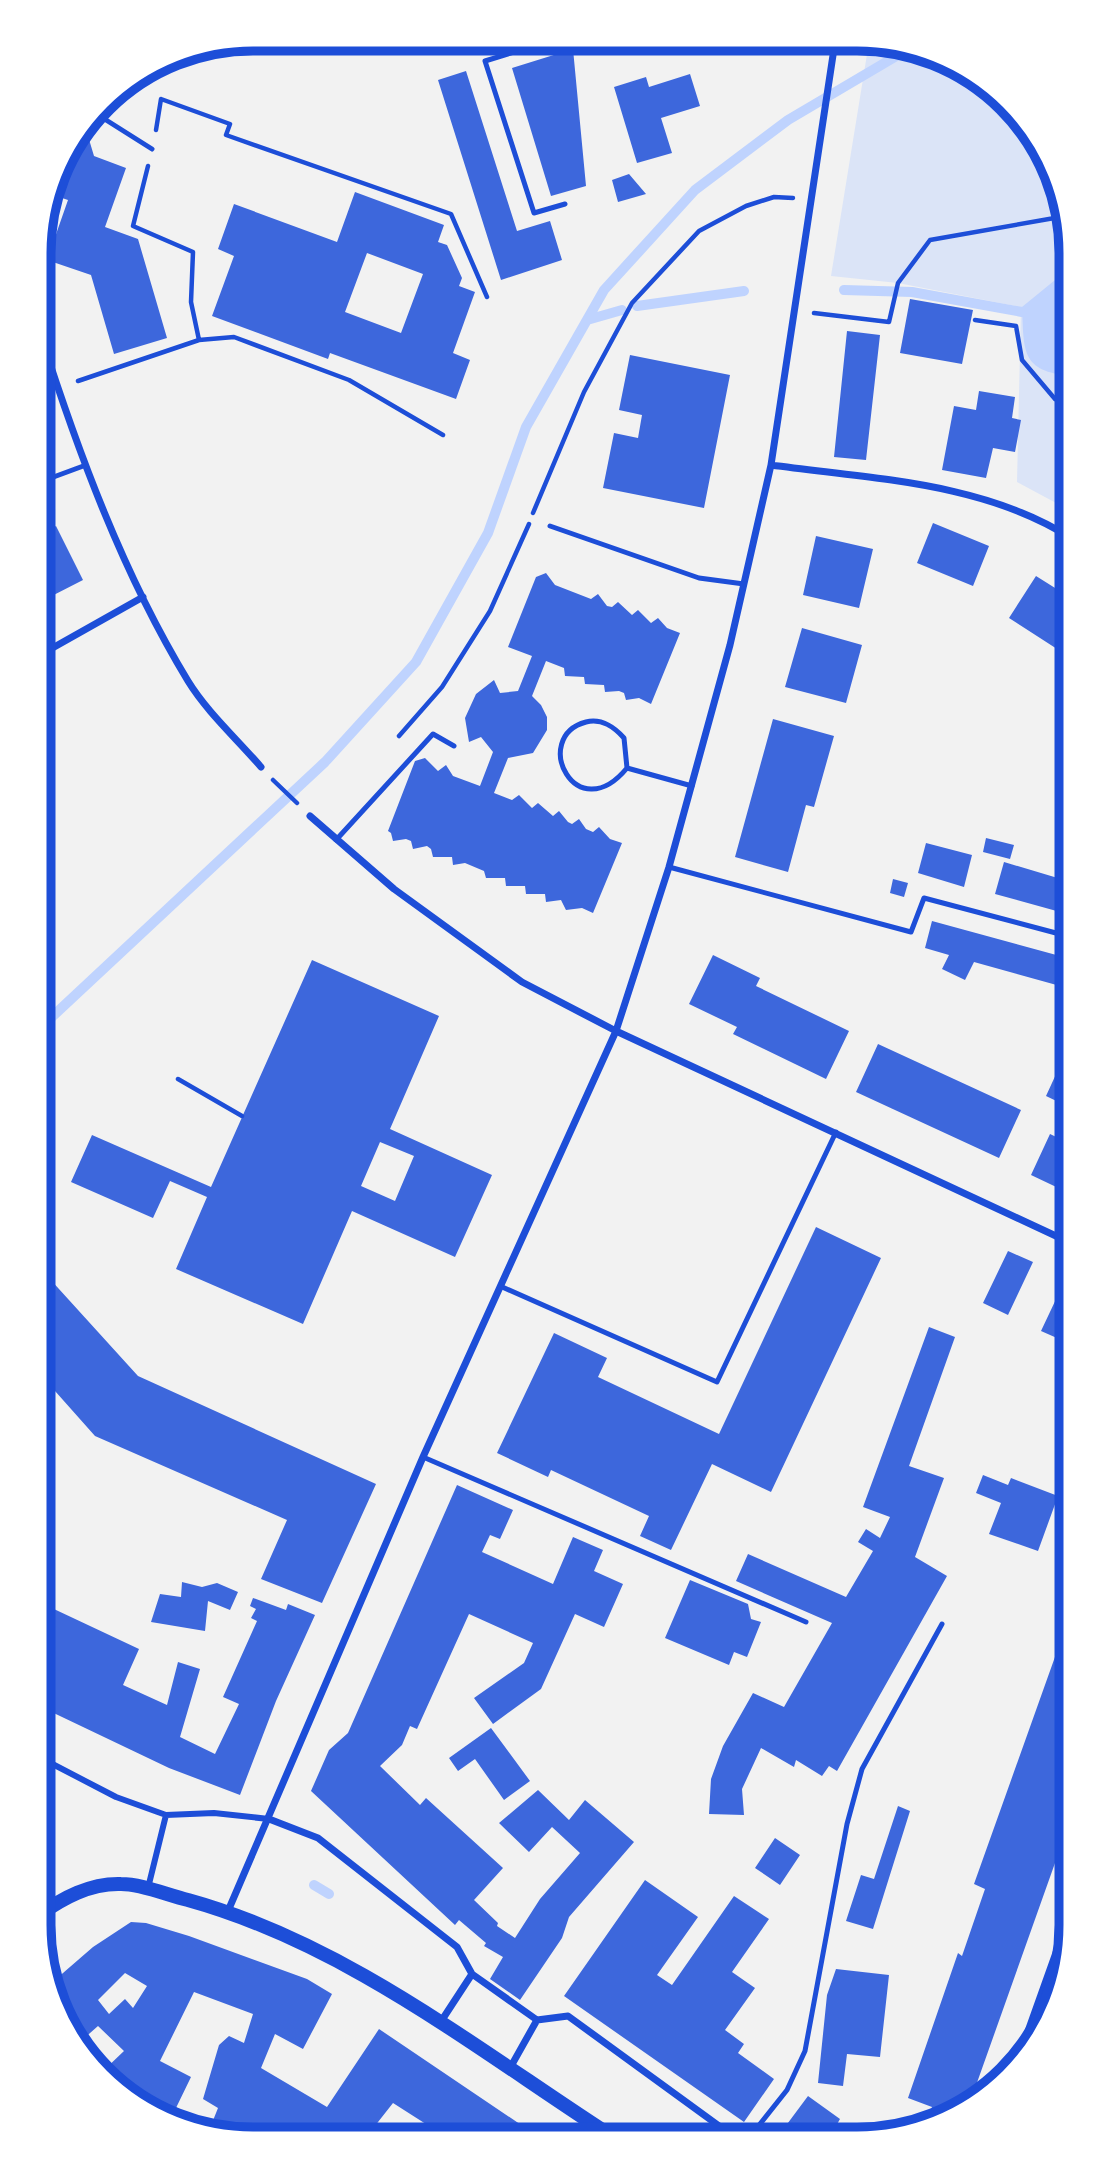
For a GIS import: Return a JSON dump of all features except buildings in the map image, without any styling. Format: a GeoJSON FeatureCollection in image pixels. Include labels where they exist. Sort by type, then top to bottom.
{"type":"FeatureCollection","features":[{"type":"Feature","properties":{"kind":"main road"},"geometry":{"type":"LineString","coordinates":[[51,1906],[61,1899],[93,1887],[122,1884],[228,1911],[290,1935],[370,1978],[597,2127]]}},
{"type":"Feature","properties":{"kind":"street"},"geometry":{"type":"LineString","coordinates":[[228,1911],[423,1457],[617,1031],[692,786],[744,584],[771,465],[833,51]]}},
{"type":"Feature","properties":{"kind":"street"},"geometry":{"type":"LineString","coordinates":[[51,366],[86,466],[143,597],[190,683],[261,767]]}},
{"type":"Feature","properties":{"kind":"street"},"geometry":{"type":"LineString","coordinates":[[771,465],[976,496],[1041,518],[1059,530]]}},
{"type":"Feature","properties":{"kind":"street"},"geometry":{"type":"LineString","coordinates":[[51,649],[143,597]]}},
{"type":"Feature","properties":{"kind":"street"},"geometry":{"type":"LineString","coordinates":[[310,816],[394,889],[522,982],[617,1031],[1059,1237]]}},
{"type":"Feature","properties":{"kind":"street"},"geometry":{"type":"LineString","coordinates":[[51,1763],[116,1797],[166,1815],[215,1813],[269,1819],[318,1838],[457,1947],[472,1974],[537,2020],[568,2016],[721,2127]]}},
{"type":"Feature","properties":{"kind":"street"},"geometry":{"type":"LineString","coordinates":[[147,1890],[166,1815]]}},
{"type":"Feature","properties":{"kind":"street"},"geometry":{"type":"LineString","coordinates":[[1034,2022],[1056,1961]]}},
{"type":"Feature","properties":{"kind":"street"},"geometry":{"type":"LineString","coordinates":[[440,2024],[472,1974]]}},
{"type":"Feature","properties":{"kind":"street"},"geometry":{"type":"LineString","coordinates":[[509,2070],[537,2020]]}},
{"type":"Feature","properties":{"kind":"lane"},"geometry":{"type":"LineString","coordinates":[[517,51],[485,61],[534,213],[565,204]]}},
{"type":"Feature","properties":{"kind":"lane"},"geometry":{"type":"LineString","coordinates":[[103,118],[152,149]]}},
{"type":"Feature","properties":{"kind":"lane"},"geometry":{"type":"LineString","coordinates":[[51,478],[86,466]]}},
{"type":"Feature","properties":{"kind":"lane"},"geometry":{"type":"LineString","coordinates":[[550,526],[699,578],[744,584]]}},
{"type":"Feature","properties":{"kind":"lane"},"geometry":{"type":"LineString","coordinates":[[584,722],[605,723],[624,738],[627,768],[615,782],[605,788],[589,789],[578,785],[566,775],[561,764],[564,739],[584,722]]}},
{"type":"Feature","properties":{"kind":"lane"},"geometry":{"type":"LineString","coordinates":[[336,840],[433,734],[454,746]]}},
{"type":"Feature","properties":{"kind":"lane"},"geometry":{"type":"LineString","coordinates":[[627,768],[692,786]]}},
{"type":"Feature","properties":{"kind":"lane"},"geometry":{"type":"LineString","coordinates":[[669,867],[911,932],[924,898],[1059,934]]}},
{"type":"Feature","properties":{"kind":"lane"},"geometry":{"type":"LineString","coordinates":[[500,1286],[717,1381],[836,1132]]}},
{"type":"Feature","properties":{"kind":"lane"},"geometry":{"type":"LineString","coordinates":[[423,1457],[806,1622]]}},
{"type":"Feature","properties":{"kind":"lane"},"geometry":{"type":"LineString","coordinates":[[758,2127],[788,2090],[805,2052],[846,1824],[862,1769],[942,1624]]}},
{"type":"Feature","properties":{"kind":"path"},"geometry":{"type":"LineString","coordinates":[[199,340],[191,302],[192,253],[132,226],[152,149],[161,99],[230,124],[226,135],[451,214],[486,297]]}},
{"type":"Feature","properties":{"kind":"path"},"geometry":{"type":"LineString","coordinates":[[399,737],[442,687],[490,611],[584,392],[632,303],[698,231],[746,206],[774,197],[810,199]]}},
{"type":"Feature","properties":{"kind":"path"},"geometry":{"type":"LineString","coordinates":[[796,311],[889,322],[898,283],[930,240],[1056,218]]}},
{"type":"Feature","properties":{"kind":"path"},"geometry":{"type":"LineString","coordinates":[[975,320],[1016,326],[1022,360],[1055,399],[1059,400]]}},
{"type":"Feature","properties":{"kind":"path"},"geometry":{"type":"LineString","coordinates":[[58,387],[199,340],[234,337],[349,380],[443,435]]}},
{"type":"Feature","properties":{"kind":"path"},"geometry":{"type":"LineString","coordinates":[[261,767],[310,816]]}},
{"type":"Feature","properties":{"kind":"path"},"geometry":{"type":"LineString","coordinates":[[178,1079],[242,1116]]}},
{"type":"Feature","properties":{"kind":"shaded area"},"geometry":{"type":"Polygon","coordinates":[[[868,51],[922,61],[970,85],[991,101],[1025,140],[1049,188],[1055,213],[1059,239],[1059,505],[1017,482],[1021,307],[898,283],[831,276],[868,51]]]}},
{"type":"Feature","properties":{"kind":"water"},"geometry":{"type":"Polygon","coordinates":[[[1059,277],[1059,374],[1034,364],[1028,356],[1023,336],[1022,307],[1059,277]]]}},
{"type":"Feature","properties":{"kind":"waterway"},"geometry":{"type":"LineString","coordinates":[[51,1018],[325,762],[416,662],[488,533],[526,427],[604,290],[695,190],[788,120],[898,55]]}},
{"type":"Feature","properties":{"kind":"waterway"},"geometry":{"type":"LineString","coordinates":[[844,290],[912,292],[1022,312]]}},
{"type":"Feature","properties":{"kind":"waterway"},"geometry":{"type":"LineString","coordinates":[[637,306],[744,291]]}},
{"type":"Feature","properties":{"kind":"waterway"},"geometry":{"type":"LineString","coordinates":[[587,320],[622,310]]}},
{"type":"Feature","properties":{"kind":"waterway"},"geometry":{"type":"LineString","coordinates":[[314,1885],[329,1894]]}}]}
